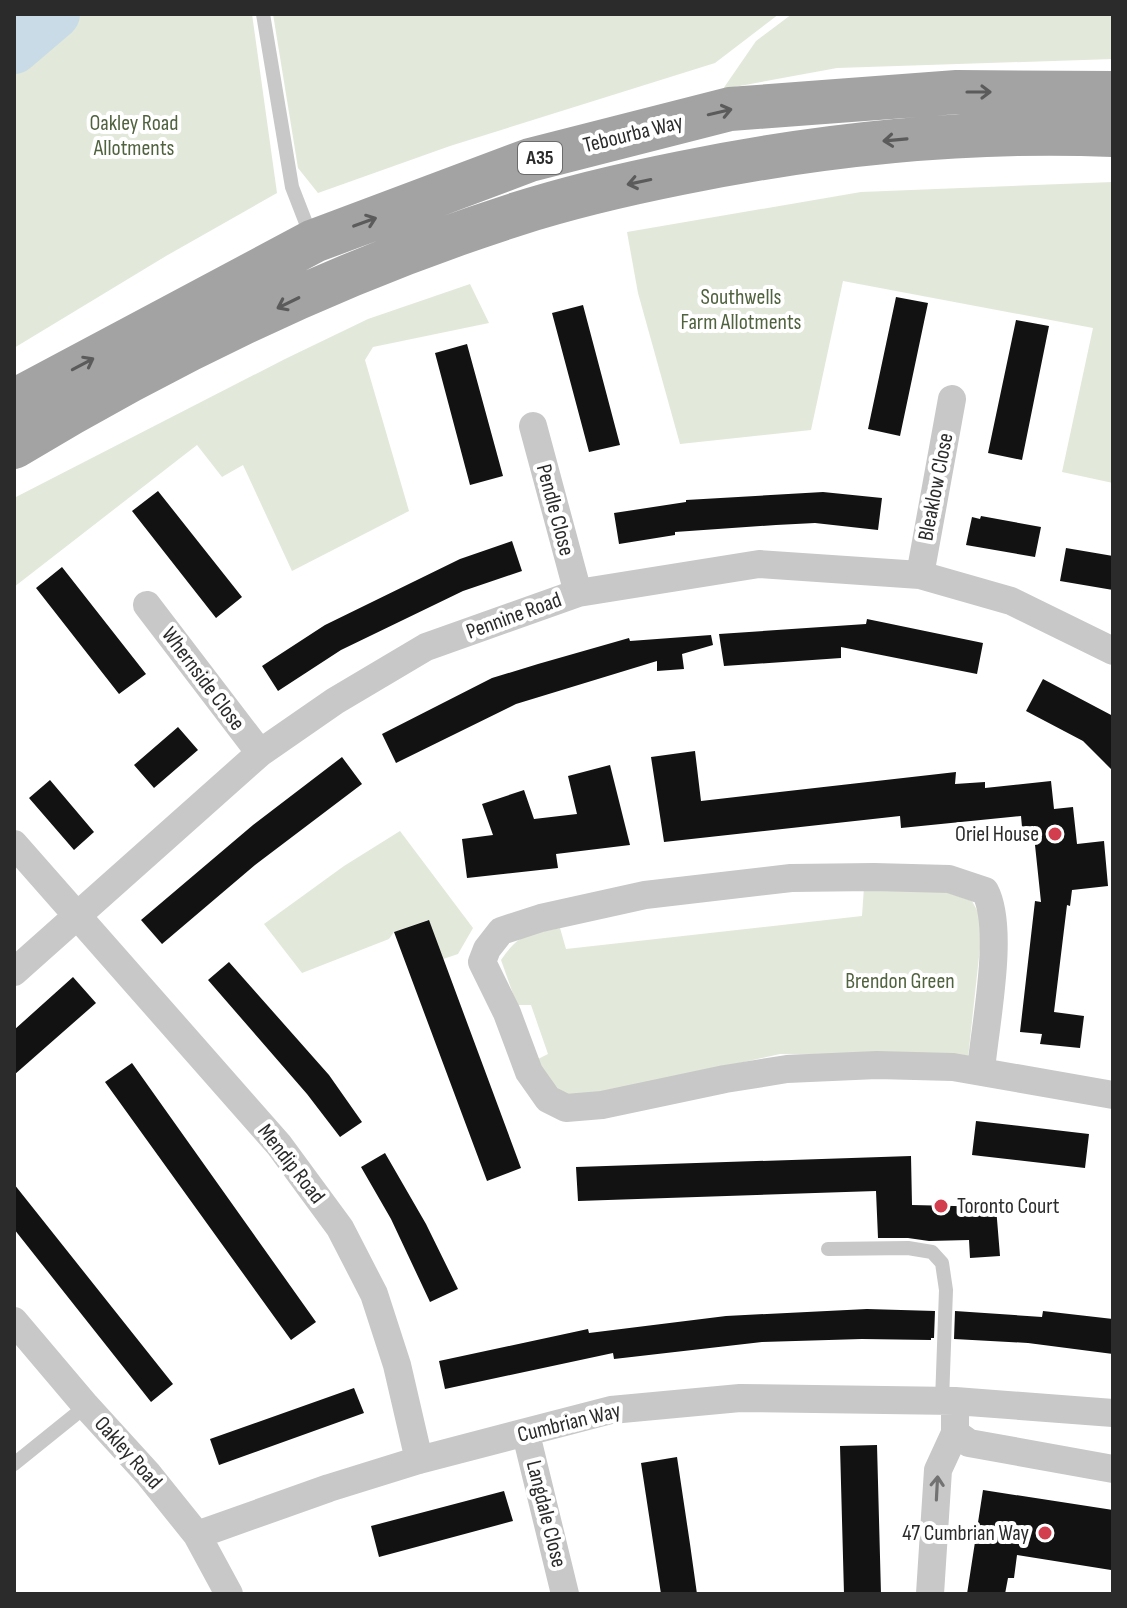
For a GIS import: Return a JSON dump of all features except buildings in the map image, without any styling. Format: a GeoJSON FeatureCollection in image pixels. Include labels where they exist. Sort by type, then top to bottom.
{"type":"FeatureCollection","features":[{"type":"Feature","properties":{"kind":"main road","name":"Tebourba Way"},"geometry":{"type":"LineString","coordinates":[[14,401],[314,241],[530,160],[730,109],[957,92],[1113,93]]}},
{"type":"Feature","properties":{"kind":"main road","name":"A35"},"geometry":{"type":"LineString","coordinates":[[14,447],[168,362],[299,297],[408,252],[519,213],[633,183],[734,162],[896,140],[1045,132],[1113,135]]}},
{"type":"Feature","properties":{"kind":"street","name":"Bleaklow Close"},"geometry":{"type":"LineString","coordinates":[[920,575],[952,399]]}},
{"type":"Feature","properties":{"kind":"street","name":"Pendle Close"},"geometry":{"type":"LineString","coordinates":[[533,426],[578,593]]}},
{"type":"Feature","properties":{"kind":"street","name":"Pennine Road"},"geometry":{"type":"LineString","coordinates":[[14,972],[260,753],[335,701],[426,647],[578,593],[759,564],[920,575],[1011,601],[1113,651]]}},
{"type":"Feature","properties":{"kind":"street","name":"Whernside Close"},"geometry":{"type":"LineString","coordinates":[[147,605],[260,753]]}},
{"type":"Feature","properties":{"kind":"street","name":"Mendip Road"},"geometry":{"type":"LineString","coordinates":[[14,844],[279,1145],[340,1228],[374,1294],[397,1365],[419,1460]]}},
{"type":"Feature","properties":{"kind":"street"},"geometry":{"type":"LineString","coordinates":[[981,1070],[995,934],[991,903],[985,891],[949,879],[791,878],[645,895],[541,918],[501,931],[487,949],[482,962],[507,1013],[529,1072],[548,1099],[566,1108],[602,1105],[787,1069],[877,1065],[981,1070],[1113,1095]]}},
{"type":"Feature","properties":{"kind":"street","name":"Oakley Road"},"geometry":{"type":"LineString","coordinates":[[14,1321],[148,1474],[197,1535],[229,1594]]}},
{"type":"Feature","properties":{"kind":"street","name":"Cumbrian Way"},"geometry":{"type":"LineString","coordinates":[[197,1535],[419,1460],[611,1410],[740,1398],[948,1401],[1113,1413]]}},
{"type":"Feature","properties":{"kind":"street"},"geometry":{"type":"LineString","coordinates":[[930,1594],[938,1470],[955,1433],[948,1401]]}},
{"type":"Feature","properties":{"kind":"street"},"geometry":{"type":"LineString","coordinates":[[955,1433],[969,1443],[1113,1469]]}},
{"type":"Feature","properties":{"kind":"street","name":"Langdale Close"},"geometry":{"type":"LineString","coordinates":[[526,1434],[565,1594]]}},
{"type":"Feature","properties":{"kind":"lane"},"geometry":{"type":"LineString","coordinates":[[263,14],[292,187],[314,241]]}},
{"type":"Feature","properties":{"kind":"lane"},"geometry":{"type":"LineString","coordinates":[[828,1249],[908,1248],[932,1252],[942,1263],[946,1290],[948,1401]]}},
{"type":"Feature","properties":{"kind":"lane"},"geometry":{"type":"LineString","coordinates":[[14,1464],[86,1406]]}},
{"type":"Feature","properties":{"kind":"green space","name":"Oakley Road Allotments"},"geometry":{"type":"Polygon","coordinates":[[[68,14],[252,14],[277,193],[14,348],[14,60],[68,14]]]}},
{"type":"Feature","properties":{"kind":"green space"},"geometry":{"type":"Polygon","coordinates":[[[273,14],[779,14],[715,63],[450,146],[318,193],[298,168],[273,14]]]}},
{"type":"Feature","properties":{"kind":"green space"},"geometry":{"type":"Polygon","coordinates":[[[792,14],[1113,14],[1113,59],[837,68],[723,89],[756,41],[792,14]]]}},
{"type":"Feature","properties":{"kind":"green space","name":"Southwells Farm Allotments"},"geometry":{"type":"Polygon","coordinates":[[[1113,182],[1113,483],[1062,472],[1093,328],[843,281],[811,430],[680,444],[638,293],[627,232],[861,192],[1113,182]]]}},
{"type":"Feature","properties":{"kind":"green space"},"geometry":{"type":"Polygon","coordinates":[[[470,284],[489,323],[373,347],[365,360],[409,511],[292,571],[243,465],[222,477],[197,445],[14,587],[14,498],[368,319],[470,284]]]}},
{"type":"Feature","properties":{"kind":"green space"},"geometry":{"type":"Polygon","coordinates":[[[400,831],[473,928],[458,954],[443,959],[428,920],[302,973],[264,924],[344,866],[400,831]]]}},
{"type":"Feature","properties":{"kind":"green space","name":"Brendon Green"},"geometry":{"type":"Polygon","coordinates":[[[864,887],[945,892],[972,901],[982,929],[968,1058],[780,1054],[580,1099],[564,1098],[534,1061],[548,1054],[531,1005],[517,1005],[501,960],[520,939],[560,928],[566,949],[862,916],[864,887]]]}},
{"type":"Feature","properties":{"kind":"waterway"},"geometry":{"type":"LineString","coordinates":[[14,49],[55,14]]}},
{"type":"Feature","properties":{"kind":"place","name":"Oriel House"},"geometry":{"type":"Point","coordinates":[1055,834]}},
{"type":"Feature","properties":{"kind":"place","name":"Toronto Court"},"geometry":{"type":"Point","coordinates":[941,1206]}},
{"type":"Feature","properties":{"kind":"place","name":"47 Cumbrian Way"},"geometry":{"type":"Point","coordinates":[1045,1533]}}]}
